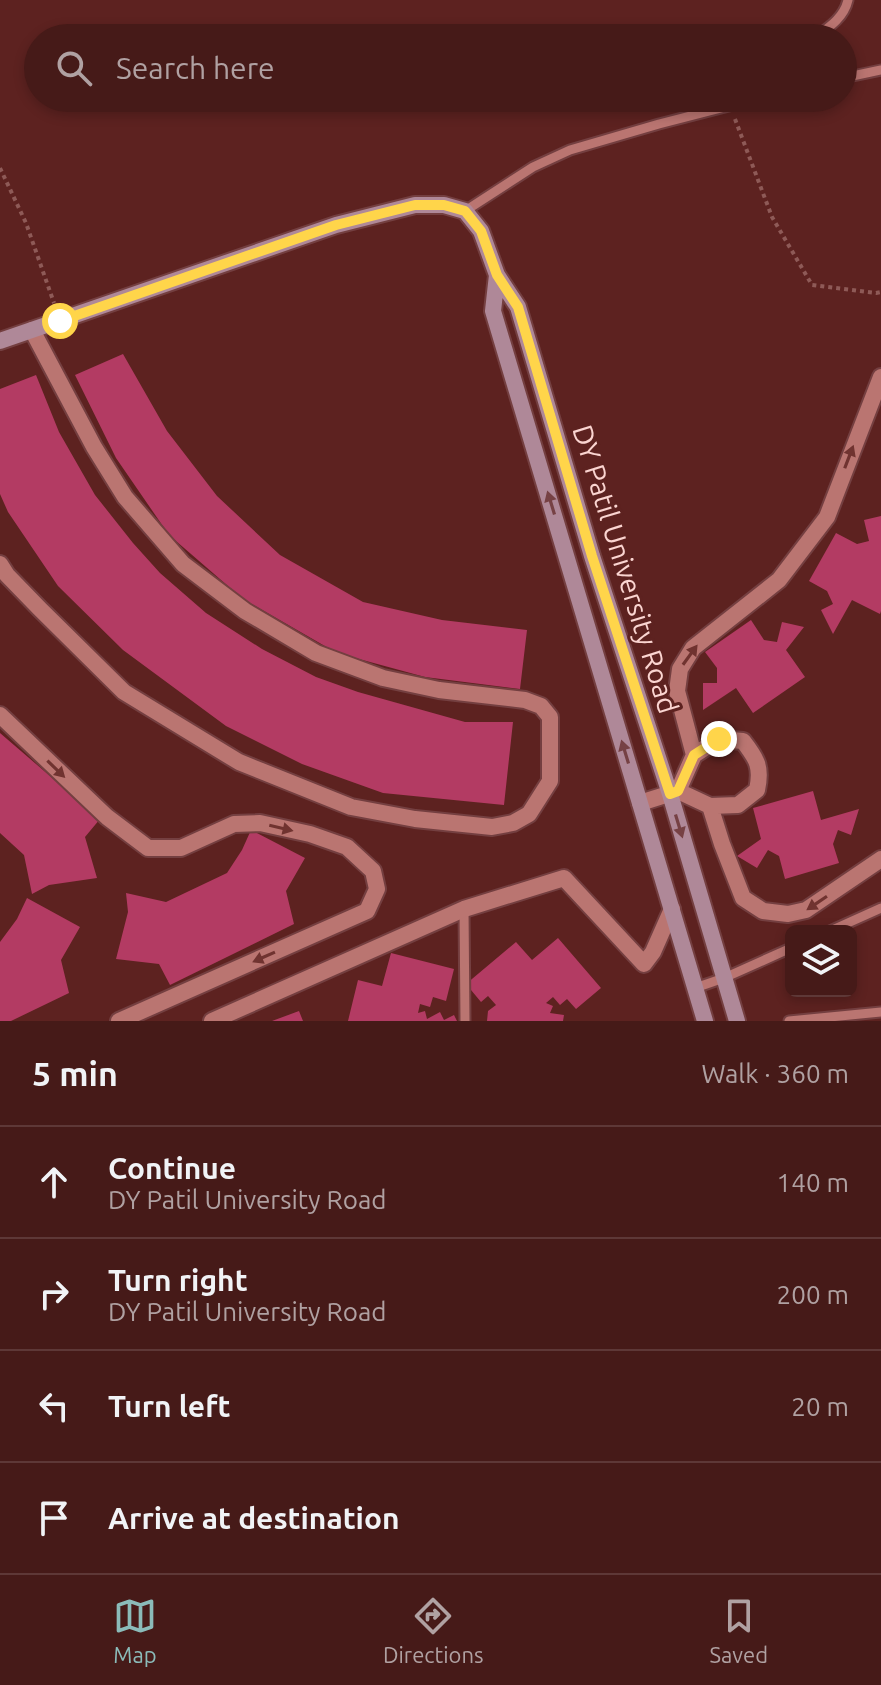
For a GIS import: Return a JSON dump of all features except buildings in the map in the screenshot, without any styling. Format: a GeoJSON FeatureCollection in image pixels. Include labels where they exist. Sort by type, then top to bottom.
{"type":"FeatureCollection","features":[{"type":"Feature","properties":{"kind":"street"},"geometry":{"type":"LineString","coordinates":[[0,341],[336,225],[415,205],[444,205],[465,211]]}},
{"type":"Feature","properties":{"kind":"street","name":"DY Patil University Road"},"geometry":{"type":"LineString","coordinates":[[465,211],[481,231],[497,275],[518,307],[592,556],[674,793],[737,1021]]}},
{"type":"Feature","properties":{"kind":"street","name":"DY Patil University Road"},"geometry":{"type":"LineString","coordinates":[[497,275],[493,311],[705,1021]]}},
{"type":"Feature","properties":{"kind":"street"},"geometry":{"type":"LineString","coordinates":[[0,564],[7,575],[124,692],[239,762],[351,807],[415,819],[492,827],[513,823],[529,814],[550,781],[550,717],[541,706],[525,700],[439,690],[383,678],[316,653],[245,611],[183,564],[125,497],[94,447],[32,330]]}},
{"type":"Feature","properties":{"kind":"street"},"geometry":{"type":"LineString","coordinates":[[694,755],[677,691],[680,669],[693,648],[779,580],[827,517],[881,377]]}},
{"type":"Feature","properties":{"kind":"street"},"geometry":{"type":"LineString","coordinates":[[0,715],[107,817],[148,848],[181,848],[234,824],[260,823],[310,834],[347,847],[373,871],[377,889],[367,911],[119,1021]]}},
{"type":"Feature","properties":{"kind":"street"},"geometry":{"type":"LineString","coordinates":[[640,803],[674,793],[710,806],[738,805],[757,790],[761,773],[755,755],[743,741],[719,739],[694,755],[674,793]]}},
{"type":"Feature","properties":{"kind":"street"},"geometry":{"type":"LineString","coordinates":[[710,806],[743,898],[763,911],[788,914],[806,910],[881,859]]}},
{"type":"Feature","properties":{"kind":"street"},"geometry":{"type":"LineString","coordinates":[[212,1021],[464,909],[564,878],[644,964],[653,952],[672,909]]}},
{"type":"Feature","properties":{"kind":"lane"},"geometry":{"type":"LineString","coordinates":[[834,24],[846,9],[848,0]]}},
{"type":"Feature","properties":{"kind":"lane"},"geometry":{"type":"LineString","coordinates":[[857,75],[881,70]]}},
{"type":"Feature","properties":{"kind":"lane"},"geometry":{"type":"LineString","coordinates":[[465,211],[533,167],[570,150],[708,112]]}},
{"type":"Feature","properties":{"kind":"lane"},"geometry":{"type":"LineString","coordinates":[[843,925],[881,908]]}},
{"type":"Feature","properties":{"kind":"lane"},"geometry":{"type":"LineString","coordinates":[[464,909],[465,1021]]}},
{"type":"Feature","properties":{"kind":"lane"},"geometry":{"type":"LineString","coordinates":[[695,988],[785,951]]}},
{"type":"Feature","properties":{"kind":"lane"},"geometry":{"type":"LineString","coordinates":[[789,1021],[881,1012]]}},
{"type":"Feature","properties":{"kind":"path"},"geometry":{"type":"LineString","coordinates":[[732,112],[772,217],[812,285],[881,292]]}},
{"type":"Feature","properties":{"kind":"path"},"geometry":{"type":"LineString","coordinates":[[0,168],[26,223],[60,321]]}},
{"type":"Feature","properties":{"kind":"route"},"geometry":{"type":"LineString","coordinates":[[60,321],[336,225],[415,205],[444,205],[465,211],[481,231],[497,275],[518,307],[592,556],[670,794],[678,791],[694,755],[719,739]]}}]}
